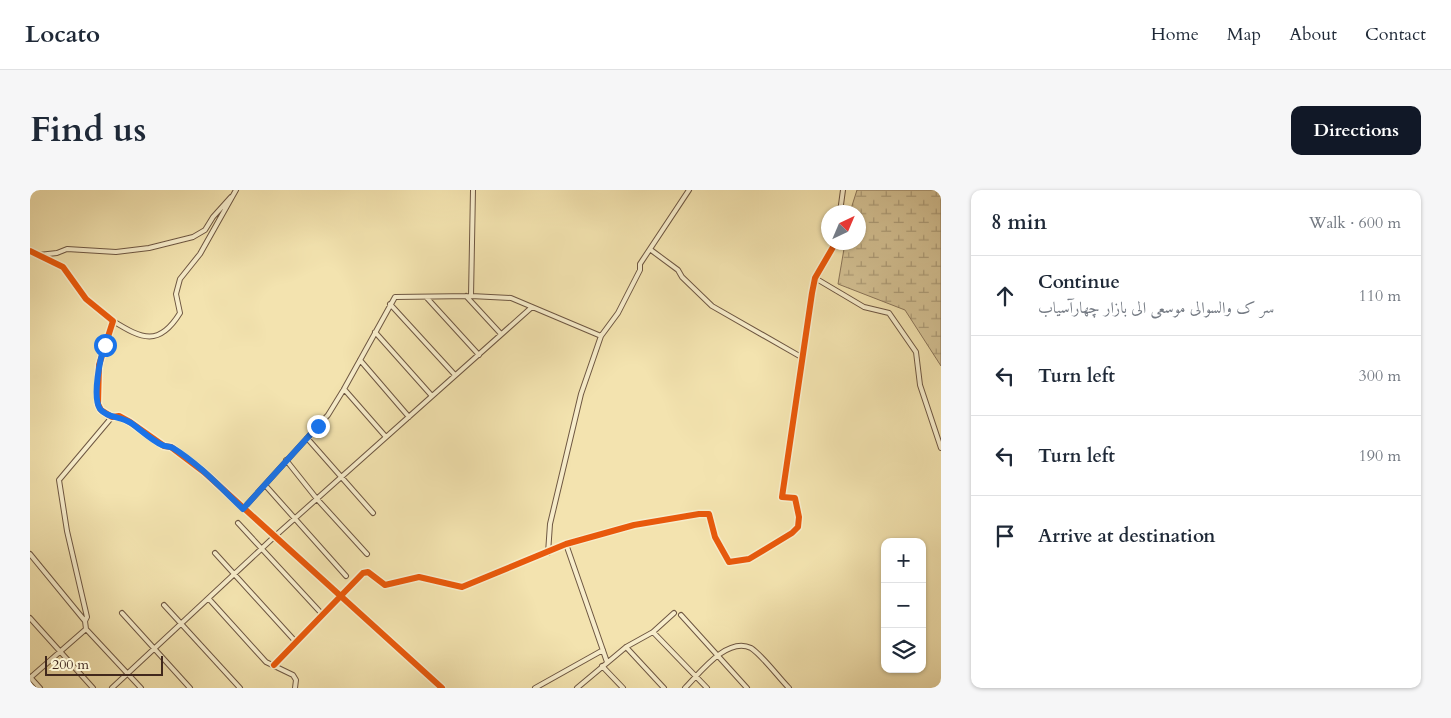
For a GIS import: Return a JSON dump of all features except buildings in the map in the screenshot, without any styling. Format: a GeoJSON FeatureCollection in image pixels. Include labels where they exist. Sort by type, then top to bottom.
{"type":"FeatureCollection","features":[{"type":"Feature","properties":{"kind":"street"},"geometry":{"type":"LineString","coordinates":[[473,190],[468,296],[501,334]]}},
{"type":"Feature","properties":{"kind":"street"},"geometry":{"type":"LineString","coordinates":[[548,553],[550,524],[581,394],[602,336],[618,313],[640,270],[640,264],[688,190]]}},
{"type":"Feature","properties":{"kind":"street"},"geometry":{"type":"LineString","coordinates":[[841,205],[843,190]]}},
{"type":"Feature","properties":{"kind":"street"},"geometry":{"type":"LineString","coordinates":[[38,255],[57,253],[66,248],[116,252],[149,248],[193,236],[205,230],[213,217],[236,191]]}},
{"type":"Feature","properties":{"kind":"street"},"geometry":{"type":"LineString","coordinates":[[30,251],[63,267],[86,299],[113,321],[136,336],[152,337],[171,327],[180,313],[176,294],[180,279],[200,254],[236,191]]}},
{"type":"Feature","properties":{"kind":"street"},"geometry":{"type":"LineString","coordinates":[[650,250],[678,270],[682,277],[712,306],[803,358]]}},
{"type":"Feature","properties":{"kind":"street"},"geometry":{"type":"LineString","coordinates":[[274,664],[295,640],[364,573],[368,572],[385,586],[419,576],[462,587],[566,544],[634,525],[709,514],[715,537],[729,562],[749,559],[792,534],[798,527],[799,517],[795,498],[782,497],[815,278],[831,250]]}},
{"type":"Feature","properties":{"kind":"street"},"geometry":{"type":"LineString","coordinates":[[815,278],[864,307],[889,313],[916,352],[920,385],[941,448]]}},
{"type":"Feature","properties":{"kind":"street"},"geometry":{"type":"LineString","coordinates":[[243,509],[328,415],[390,304],[399,296],[511,298],[602,336]]}},
{"type":"Feature","properties":{"kind":"street"},"geometry":{"type":"LineString","coordinates":[[427,298],[478,355]]}},
{"type":"Feature","properties":{"kind":"street"},"geometry":{"type":"LineString","coordinates":[[390,304],[456,375]]}},
{"type":"Feature","properties":{"kind":"street"},"geometry":{"type":"LineString","coordinates":[[112,688],[182,625],[274,537],[532,307]]}},
{"type":"Feature","properties":{"kind":"street"},"geometry":{"type":"LineString","coordinates":[[113,321],[100,357],[98,404],[101,410],[112,417],[119,416],[164,446],[171,446],[204,472],[442,688]]}},
{"type":"Feature","properties":{"kind":"street"},"geometry":{"type":"LineString","coordinates":[[375,332],[432,396]]}},
{"type":"Feature","properties":{"kind":"street"},"geometry":{"type":"LineString","coordinates":[[360,360],[409,417]]}},
{"type":"Feature","properties":{"kind":"street"},"geometry":{"type":"LineString","coordinates":[[344,389],[386,437]]}},
{"type":"Feature","properties":{"kind":"street"},"geometry":{"type":"LineString","coordinates":[[112,417],[59,480],[67,532],[87,617],[85,621],[86,629],[141,688]]}},
{"type":"Feature","properties":{"kind":"street"},"geometry":{"type":"LineString","coordinates":[[307,438],[373,513]]}},
{"type":"Feature","properties":{"kind":"street"},"geometry":{"type":"LineString","coordinates":[[286,460],[317,499],[367,554]]}},
{"type":"Feature","properties":{"kind":"street"},"geometry":{"type":"LineString","coordinates":[[264,485],[346,576]]}},
{"type":"Feature","properties":{"kind":"street"},"geometry":{"type":"LineString","coordinates":[[238,522],[322,614]]}},
{"type":"Feature","properties":{"kind":"street"},"geometry":{"type":"LineString","coordinates":[[566,544],[607,662]]}},
{"type":"Feature","properties":{"kind":"street"},"geometry":{"type":"LineString","coordinates":[[215,553],[295,640]]}},
{"type":"Feature","properties":{"kind":"street"},"geometry":{"type":"LineString","coordinates":[[30,554],[85,621]]}},
{"type":"Feature","properties":{"kind":"street"},"geometry":{"type":"LineString","coordinates":[[209,599],[266,662],[274,664],[294,675],[296,680],[295,688]]}},
{"type":"Feature","properties":{"kind":"street"},"geometry":{"type":"LineString","coordinates":[[164,605],[240,688]]}},
{"type":"Feature","properties":{"kind":"street"},"geometry":{"type":"LineString","coordinates":[[122,613],[190,688]]}},
{"type":"Feature","properties":{"kind":"street"},"geometry":{"type":"LineString","coordinates":[[579,687],[626,647],[653,632],[674,613]]}},
{"type":"Feature","properties":{"kind":"street"},"geometry":{"type":"LineString","coordinates":[[682,615],[747,688]]}},
{"type":"Feature","properties":{"kind":"street"},"geometry":{"type":"LineString","coordinates":[[30,618],[93,688]]}},
{"type":"Feature","properties":{"kind":"street"},"geometry":{"type":"LineString","coordinates":[[40,688],[30,678],[86,629]]}},
{"type":"Feature","properties":{"kind":"street"},"geometry":{"type":"LineString","coordinates":[[653,632],[706,688]]}},
{"type":"Feature","properties":{"kind":"street"},"geometry":{"type":"LineString","coordinates":[[626,647],[664,688]]}},
{"type":"Feature","properties":{"kind":"street"},"geometry":{"type":"LineString","coordinates":[[684,688],[728,647],[751,649],[788,688]]}},
{"type":"Feature","properties":{"kind":"street"},"geometry":{"type":"LineString","coordinates":[[535,688],[604,650]]}},
{"type":"Feature","properties":{"kind":"street"},"geometry":{"type":"LineString","coordinates":[[602,666],[623,688]]}},
{"type":"Feature","properties":{"kind":"green space"},"geometry":{"type":"Polygon","coordinates":[[[857,190],[941,190],[941,366],[905,310],[838,284],[844,250],[866,250],[866,205],[852,205],[857,190]]]}},
{"type":"Feature","properties":{"kind":"cycle path"},"geometry":{"type":"LineString","coordinates":[[274,665],[363,573],[368,572],[385,585],[419,577],[462,587],[566,544],[634,525],[699,514],[709,514],[715,537],[729,562],[749,559],[792,533],[798,527],[799,517],[795,498],[782,497],[812,293],[815,278],[831,250]]}},
{"type":"Feature","properties":{"kind":"cycle path"},"geometry":{"type":"LineString","coordinates":[[30,251],[63,267],[86,299],[113,321],[99,365],[98,404],[101,410],[112,417],[119,416],[130,422],[164,446],[171,447],[204,472],[442,688]]}},
{"type":"Feature","properties":{"kind":"route"},"geometry":{"type":"LineString","coordinates":[[105,345],[98,364],[98,404],[101,410],[112,417],[119,416],[130,422],[164,446],[171,446],[204,472],[243,509],[318,426]]}}]}
